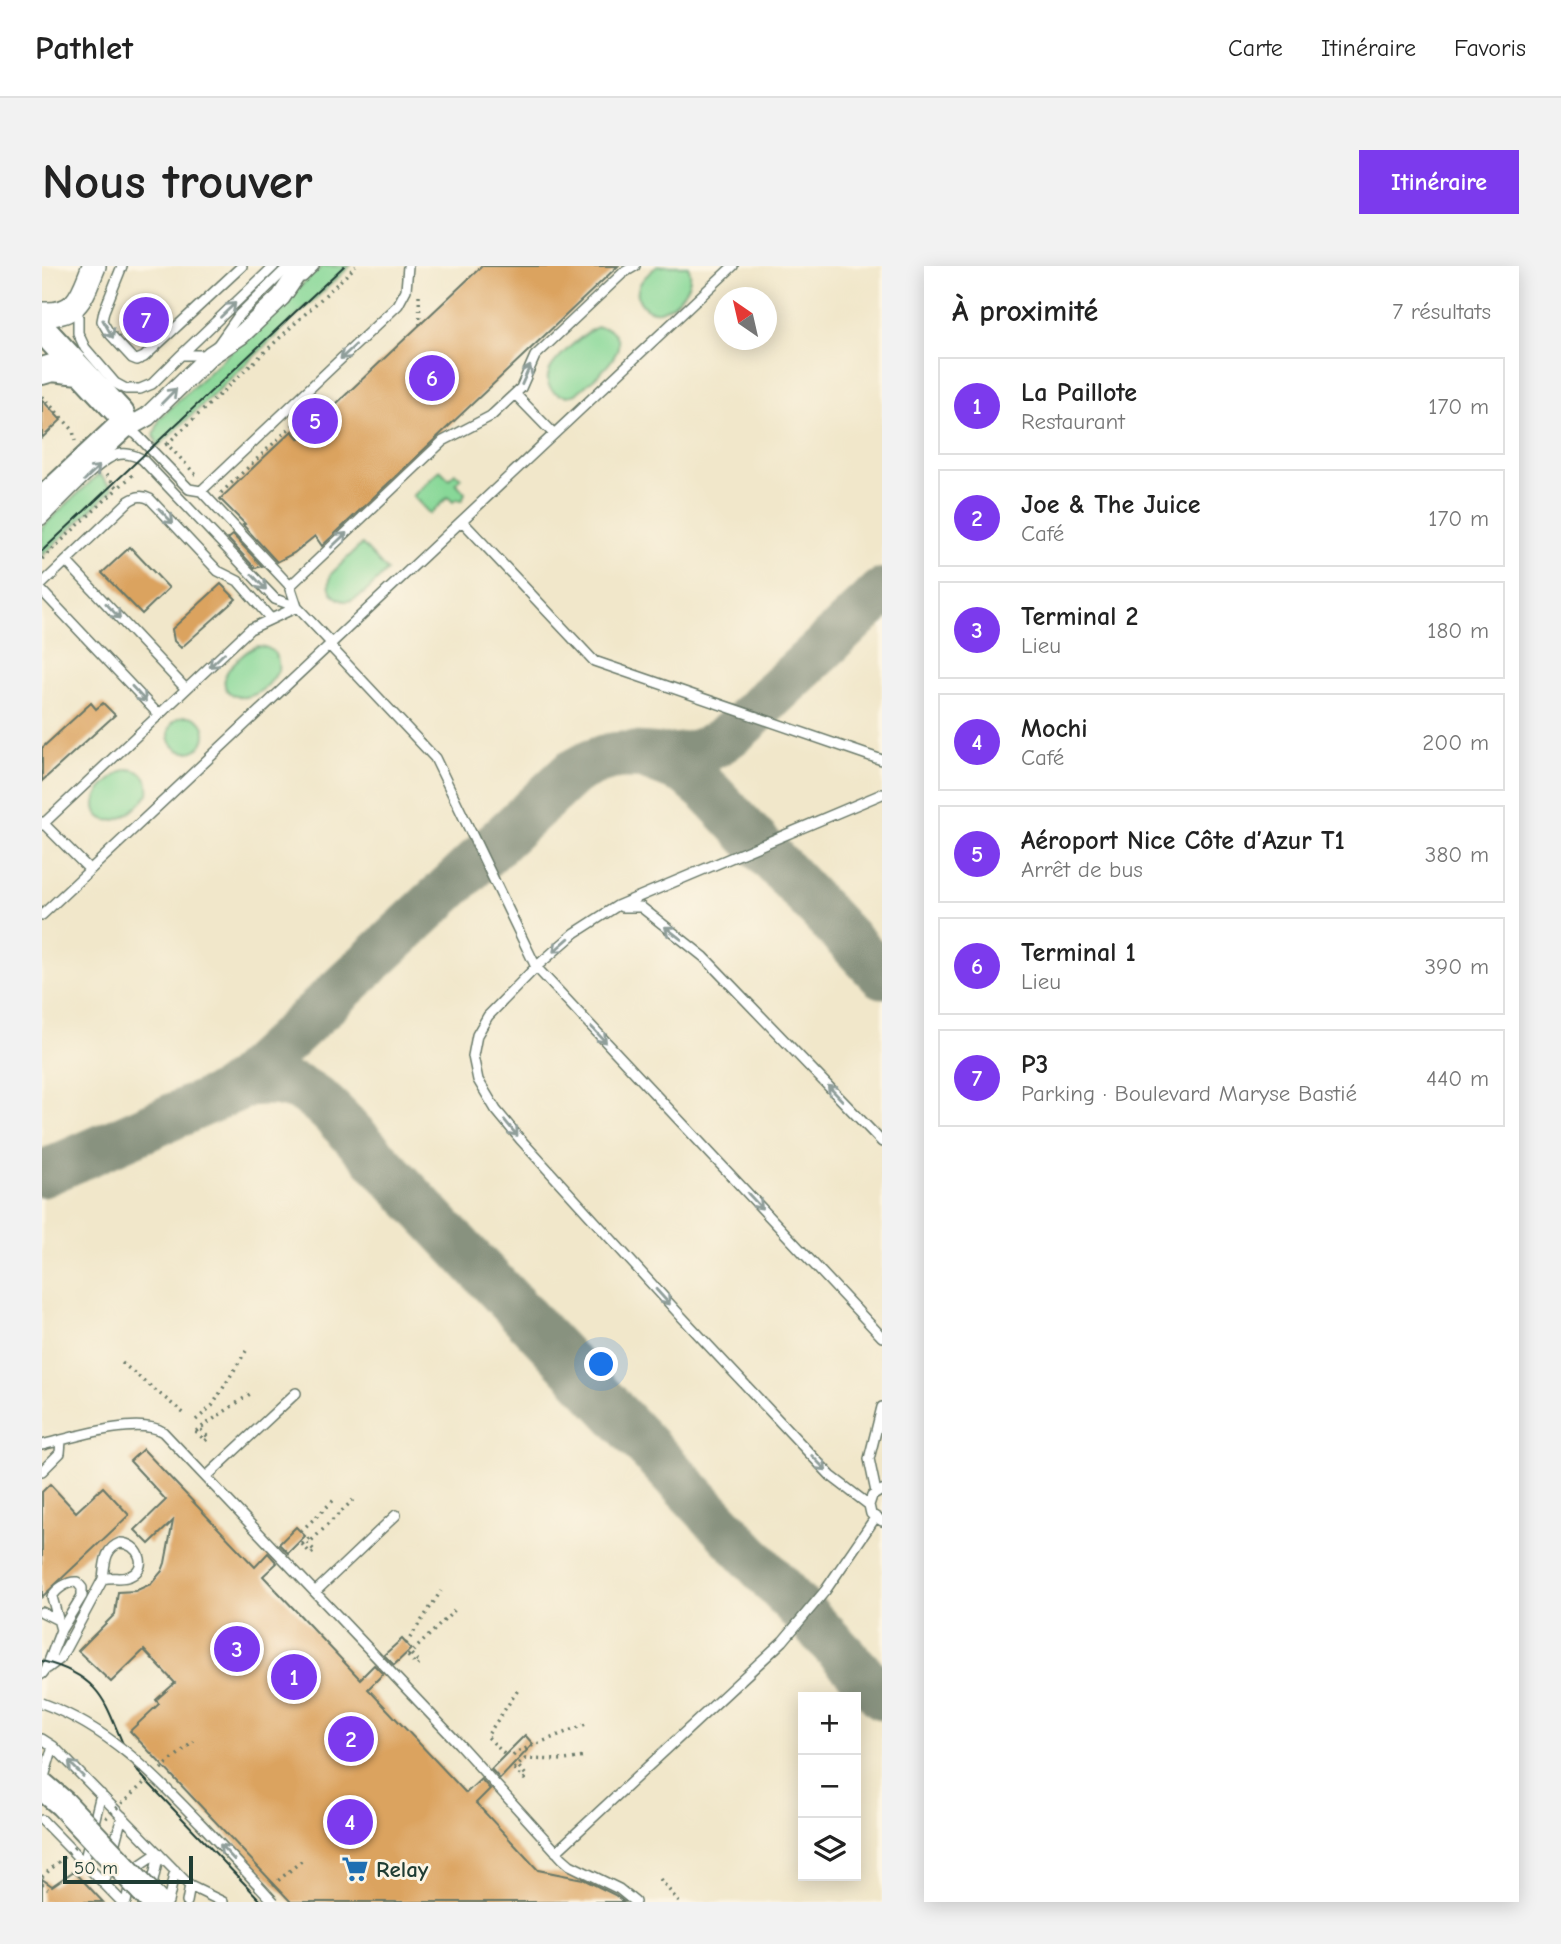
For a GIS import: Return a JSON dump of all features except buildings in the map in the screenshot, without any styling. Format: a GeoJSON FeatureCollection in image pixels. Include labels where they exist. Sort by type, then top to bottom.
{"type":"FeatureCollection","features":[{"type":"Feature","properties":{"kind":"main road"},"geometry":{"type":"LineString","coordinates":[[53,339],[109,424],[121,427]]}},
{"type":"Feature","properties":{"kind":"main road"},"geometry":{"type":"LineString","coordinates":[[42,501],[121,427]]}},
{"type":"Feature","properties":{"kind":"main road"},"geometry":{"type":"LineString","coordinates":[[42,1786],[91,1833],[155,1902]]}},
{"type":"Feature","properties":{"kind":"street"},"geometry":{"type":"LineString","coordinates":[[53,339],[94,266]]}},
{"type":"Feature","properties":{"kind":"street"},"geometry":{"type":"LineString","coordinates":[[121,427],[147,417],[211,355],[241,335],[281,297],[302,266]]}},
{"type":"Feature","properties":{"kind":"lane"},"geometry":{"type":"LineString","coordinates":[[122,266],[102,321],[131,358],[137,360],[144,357],[242,266]]}},
{"type":"Feature","properties":{"kind":"lane"},"geometry":{"type":"LineString","coordinates":[[53,339],[77,320],[85,348],[120,386],[132,390],[146,387],[274,266]]}},
{"type":"Feature","properties":{"kind":"lane"},"geometry":{"type":"LineString","coordinates":[[181,355],[211,355],[239,314],[289,266]]}},
{"type":"Feature","properties":{"kind":"lane"},"geometry":{"type":"LineString","coordinates":[[281,297],[314,266]]}},
{"type":"Feature","properties":{"kind":"lane"},"geometry":{"type":"LineString","coordinates":[[201,491],[398,305],[406,290],[408,266]]}},
{"type":"Feature","properties":{"kind":"lane"},"geometry":{"type":"LineString","coordinates":[[290,586],[443,441],[491,416],[515,394],[521,388],[535,356],[623,273],[635,266]]}},
{"type":"Feature","properties":{"kind":"lane"},"geometry":{"type":"LineString","coordinates":[[42,915],[733,266]]}},
{"type":"Feature","properties":{"kind":"lane"},"geometry":{"type":"LineString","coordinates":[[515,394],[554,434]]}},
{"type":"Feature","properties":{"kind":"lane"},"geometry":{"type":"LineString","coordinates":[[121,427],[136,434],[189,489],[201,491],[290,586],[297,607],[435,758],[536,967],[882,1337]]}},
{"type":"Feature","properties":{"kind":"lane"},"geometry":{"type":"LineString","coordinates":[[42,520],[104,461],[120,454],[136,456],[181,499],[275,599],[297,607]]}},
{"type":"Feature","properties":{"kind":"lane"},"geometry":{"type":"LineString","coordinates":[[42,584],[130,501],[140,496],[150,499],[218,571],[238,580],[271,619]]}},
{"type":"Feature","properties":{"kind":"lane"},"geometry":{"type":"LineString","coordinates":[[462,521],[594,661],[882,760]]}},
{"type":"Feature","properties":{"kind":"lane"},"geometry":{"type":"LineString","coordinates":[[66,561],[186,689]]}},
{"type":"Feature","properties":{"kind":"lane"},"geometry":{"type":"LineString","coordinates":[[42,591],[159,715]]}},
{"type":"Feature","properties":{"kind":"lane"},"geometry":{"type":"LineString","coordinates":[[90,870],[43,823],[250,629],[297,607]]}},
{"type":"Feature","properties":{"kind":"lane"},"geometry":{"type":"LineString","coordinates":[[869,1505],[831,1476],[520,1139],[496,1110],[478,1080],[473,1056],[477,1035],[488,1016],[536,967],[575,933],[617,906],[882,794]]}},
{"type":"Feature","properties":{"kind":"lane"},"geometry":{"type":"LineString","coordinates":[[617,906],[641,907],[704,957],[882,1142]]}},
{"type":"Feature","properties":{"kind":"lane"},"geometry":{"type":"LineString","coordinates":[[206,1477],[296,1393]]}},
{"type":"Feature","properties":{"kind":"lane"},"geometry":{"type":"LineString","coordinates":[[556,1852],[783,1641],[825,1591],[878,1519],[869,1510],[869,1500],[879,1491],[869,1459],[882,1407]]}},
{"type":"Feature","properties":{"kind":"lane"},"geometry":{"type":"LineString","coordinates":[[42,1445],[135,1425],[152,1426],[163,1432],[459,1744],[556,1852],[570,1865],[609,1883],[635,1902]]}},
{"type":"Feature","properties":{"kind":"lane"},"geometry":{"type":"LineString","coordinates":[[42,1471],[60,1453],[61,1441]]}},
{"type":"Feature","properties":{"kind":"lane"},"geometry":{"type":"LineString","coordinates":[[315,1592],[396,1515]]}},
{"type":"Feature","properties":{"kind":"lane"},"geometry":{"type":"LineString","coordinates":[[44,1672],[60,1659],[103,1578],[105,1559],[110,1549],[114,1545],[126,1543],[136,1549],[141,1560],[132,1576],[103,1578]]}},
{"type":"Feature","properties":{"kind":"lane"},"geometry":{"type":"LineString","coordinates":[[44,1672],[60,1625],[82,1596],[79,1583],[72,1581],[53,1595],[52,1601],[60,1625]]}},
{"type":"Feature","properties":{"kind":"lane"},"geometry":{"type":"LineString","coordinates":[[42,1612],[60,1625]]}},
{"type":"Feature","properties":{"kind":"lane"},"geometry":{"type":"LineString","coordinates":[[42,1703],[73,1717],[131,1754],[154,1774],[274,1902]]}},
{"type":"Feature","properties":{"kind":"lane"},"geometry":{"type":"LineString","coordinates":[[42,1739],[53,1746],[190,1886],[223,1902]]}},
{"type":"Feature","properties":{"kind":"lane"},"geometry":{"type":"LineString","coordinates":[[42,1786],[53,1746]]}},
{"type":"Feature","properties":{"kind":"lane"},"geometry":{"type":"LineString","coordinates":[[84,1863],[101,1794]]}},
{"type":"Feature","properties":{"kind":"lane"},"geometry":{"type":"LineString","coordinates":[[104,1884],[121,1816]]}},
{"type":"Feature","properties":{"kind":"lane"},"geometry":{"type":"LineString","coordinates":[[42,1820],[124,1902],[134,1870],[159,1854]]}},
{"type":"Feature","properties":{"kind":"lane"},"geometry":{"type":"LineString","coordinates":[[148,1902],[159,1854]]}},
{"type":"Feature","properties":{"kind":"lane"},"geometry":{"type":"LineString","coordinates":[[168,1902],[174,1870]]}},
{"type":"Feature","properties":{"kind":"lane"},"geometry":{"type":"LineString","coordinates":[[187,1902],[190,1886]]}},
{"type":"Feature","properties":{"kind":"path"},"geometry":{"type":"LineString","coordinates":[[167,444],[356,266]]}},
{"type":"Feature","properties":{"kind":"path"},"geometry":{"type":"LineString","coordinates":[[42,559],[118,488]]}},
{"type":"Feature","properties":{"kind":"path"},"geometry":{"type":"LineString","coordinates":[[196,1420],[212,1406],[246,1351]]}},
{"type":"Feature","properties":{"kind":"path"},"geometry":{"type":"LineString","coordinates":[[122,1363],[187,1416]]}},
{"type":"Feature","properties":{"kind":"path"},"geometry":{"type":"LineString","coordinates":[[198,1427],[203,1433],[209,1438],[205,1441],[196,1432],[198,1430],[209,1422],[250,1394]]}},
{"type":"Feature","properties":{"kind":"path"},"geometry":{"type":"LineString","coordinates":[[301,1531],[335,1499]]}},
{"type":"Feature","properties":{"kind":"path"},"geometry":{"type":"LineString","coordinates":[[303,1542],[309,1538],[311,1541],[353,1500]]}},
{"type":"Feature","properties":{"kind":"path"},"geometry":{"type":"LineString","coordinates":[[406,1644],[441,1591]]}},
{"type":"Feature","properties":{"kind":"path"},"geometry":{"type":"LineString","coordinates":[[409,1654],[458,1607]]}},
{"type":"Feature","properties":{"kind":"path"},"geometry":{"type":"LineString","coordinates":[[504,1754],[488,1736],[520,1687]]}},
{"type":"Feature","properties":{"kind":"path"},"geometry":{"type":"LineString","coordinates":[[513,1756],[586,1724]]}},
{"type":"Feature","properties":{"kind":"path"},"geometry":{"type":"LineString","coordinates":[[42,1877],[194,1741]]}},
{"type":"Feature","properties":{"kind":"path"},"geometry":{"type":"LineString","coordinates":[[515,1767],[524,1759],[565,1760],[585,1757]]}},
{"type":"Feature","properties":{"kind":"path"},"geometry":{"type":"LineString","coordinates":[[264,1892],[305,1858]]}},
{"type":"Feature","properties":{"kind":"path"},"geometry":{"type":"LineString","coordinates":[[660,1879],[679,1902]]}},
{"type":"Feature","properties":{"kind":"path"},"geometry":{"type":"LineString","coordinates":[[42,1884],[48,1889]]}},
{"type":"Feature","properties":{"kind":"green space"},"geometry":{"type":"Polygon","coordinates":[[[322,266],[350,266],[158,447],[154,435],[160,418],[322,266]]]}},
{"type":"Feature","properties":{"kind":"green space"},"geometry":{"type":"Polygon","coordinates":[[[657,266],[688,266],[690,280],[672,305],[654,311],[642,304],[638,291],[642,280],[657,266]]]}},
{"type":"Feature","properties":{"kind":"green space"},"geometry":{"type":"Polygon","coordinates":[[[598,327],[614,333],[618,345],[616,353],[597,376],[576,394],[565,396],[555,392],[548,378],[552,367],[570,346],[598,327]]]}},
{"type":"Feature","properties":{"kind":"green space"},"geometry":{"type":"Polygon","coordinates":[[[440,470],[449,479],[455,473],[461,478],[456,483],[465,493],[462,501],[457,499],[453,502],[448,497],[430,514],[413,496],[440,470]]]}},
{"type":"Feature","properties":{"kind":"green space"},"geometry":{"type":"Polygon","coordinates":[[[99,474],[113,489],[42,556],[42,527],[99,474]]]}},
{"type":"Feature","properties":{"kind":"green space"},"geometry":{"type":"Polygon","coordinates":[[[362,544],[387,571],[363,594],[349,601],[342,600],[331,591],[331,574],[362,544]]]}},
{"type":"Feature","properties":{"kind":"green space"},"geometry":{"type":"Polygon","coordinates":[[[258,646],[268,648],[274,653],[278,661],[278,671],[256,694],[235,696],[228,691],[225,683],[227,673],[243,655],[258,646]]]}},
{"type":"Feature","properties":{"kind":"green space"},"geometry":{"type":"Polygon","coordinates":[[[187,716],[200,721],[205,734],[200,747],[187,752],[174,747],[169,734],[174,721],[187,716]]]}},
{"type":"Feature","properties":{"kind":"green space"},"geometry":{"type":"Polygon","coordinates":[[[128,769],[138,771],[144,776],[148,784],[148,794],[122,817],[105,820],[96,810],[98,794],[105,785],[128,769]]]}},
{"type":"Feature","properties":{"kind":"taxiway"},"geometry":{"type":"LineString","coordinates":[[229,1091],[244,1080],[572,773],[608,757],[681,756],[712,746],[741,725],[882,592]]}},
{"type":"Feature","properties":{"kind":"taxiway"},"geometry":{"type":"LineString","coordinates":[[650,758],[686,772],[709,792],[882,975]]}},
{"type":"Feature","properties":{"kind":"taxiway"},"geometry":{"type":"LineString","coordinates":[[42,1174],[249,1083],[279,1083],[303,1090],[324,1105],[345,1126],[882,1696]]}},
{"type":"Feature","properties":{"kind":"tram line"},"geometry":{"type":"LineString","coordinates":[[42,551],[344,266]]}},
{"type":"Feature","properties":{"kind":"tram line"},"geometry":{"type":"LineString","coordinates":[[42,1661],[66,1669],[84,1679],[96,1691],[138,1772],[262,1902]]}},
{"type":"Feature","properties":{"kind":"place","name":"P3"},"geometry":{"type":"Point","coordinates":[146,320]}},
{"type":"Feature","properties":{"kind":"place","name":"Terminal 1"},"geometry":{"type":"Point","coordinates":[432,378]}},
{"type":"Feature","properties":{"kind":"place","name":"Aéroport Nice Côte d’Azur T1"},"geometry":{"type":"Point","coordinates":[315,421]}},
{"type":"Feature","properties":{"kind":"place","name":"Terminal 2"},"geometry":{"type":"Point","coordinates":[237,1649]}},
{"type":"Feature","properties":{"kind":"place","name":"La Paillote"},"geometry":{"type":"Point","coordinates":[294,1677]}},
{"type":"Feature","properties":{"kind":"place","name":"Joe & The Juice"},"geometry":{"type":"Point","coordinates":[351,1739]}},
{"type":"Feature","properties":{"kind":"place","name":"Mochi"},"geometry":{"type":"Point","coordinates":[350,1822]}},
{"type":"Feature","properties":{"kind":"place","name":"Relay"},"geometry":{"type":"Point","coordinates":[355,1869]}}]}
